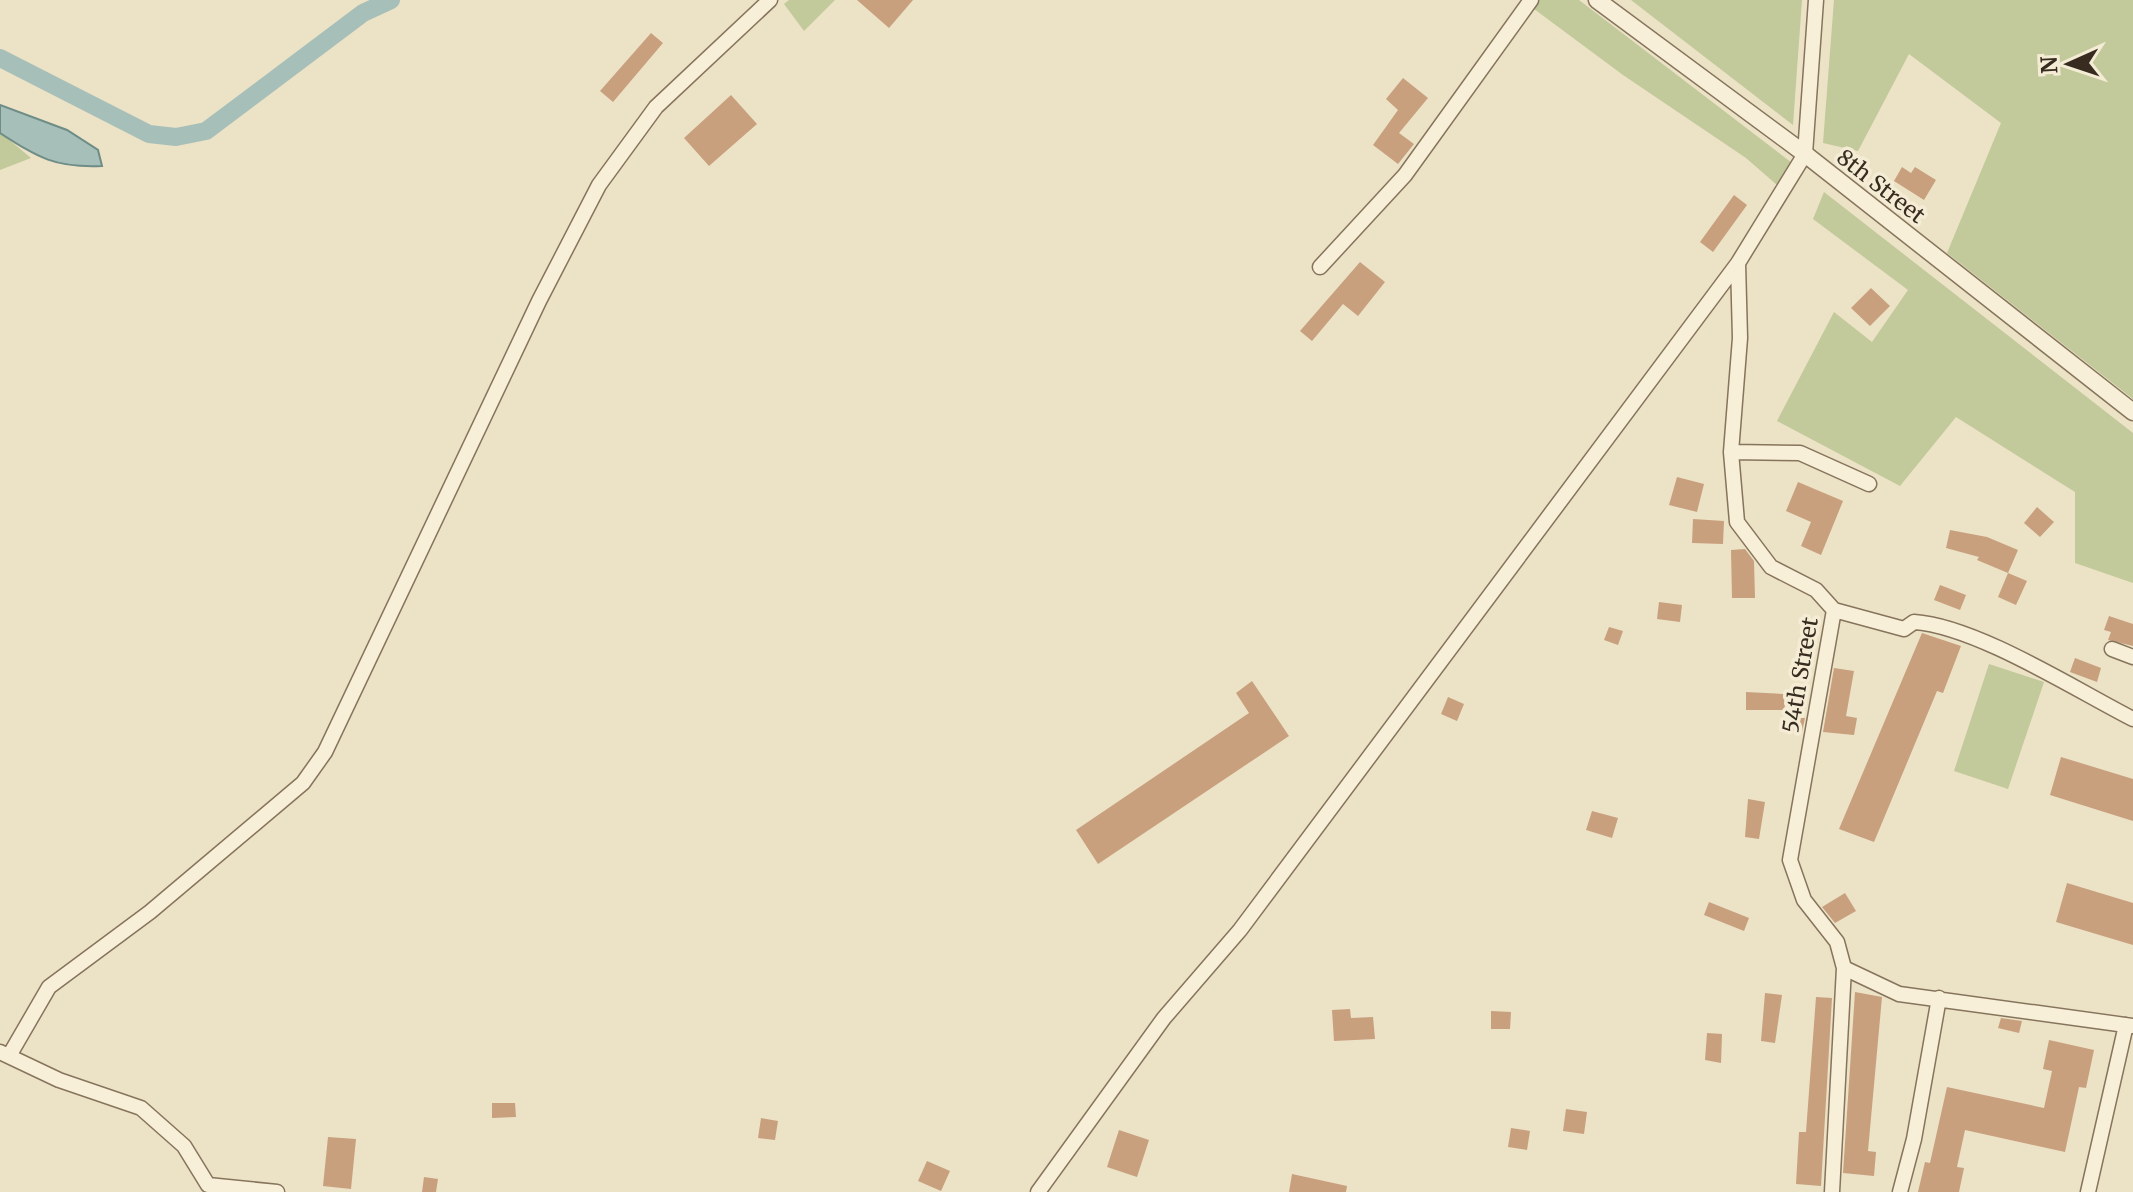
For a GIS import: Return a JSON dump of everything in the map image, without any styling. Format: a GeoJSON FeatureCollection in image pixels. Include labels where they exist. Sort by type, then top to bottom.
{"type":"FeatureCollection","features":[{"type":"Feature","properties":{"kind":"street"},"geometry":{"type":"LineString","coordinates":[[277,1192],[208,1185],[184,1146],[141,1108],[59,1080],[4,1054],[49,987],[150,912],[303,783],[325,752],[539,301],[599,185],[656,107],[770,0]]}},
{"type":"Feature","properties":{"kind":"street"},"geometry":{"type":"LineString","coordinates":[[1320,267],[1405,175],[1531,0]]}},
{"type":"Feature","properties":{"kind":"street","name":"8th Street"},"geometry":{"type":"LineString","coordinates":[[1597,0],[1805,154],[2133,412]]}},
{"type":"Feature","properties":{"kind":"street"},"geometry":{"type":"LineString","coordinates":[[1038,1192],[1164,1018],[1240,930],[1738,263],[1805,154],[1816,0]]}},
{"type":"Feature","properties":{"kind":"street","name":"54th Street"},"geometry":{"type":"LineString","coordinates":[[1738,263],[1740,338],[1731,452],[1737,522],[1771,567],[1816,590],[1834,610],[1790,860],[1804,900],[1837,942],[1844,968]]}},
{"type":"Feature","properties":{"kind":"street"},"geometry":{"type":"LineString","coordinates":[[1731,452],[1800,453],[1869,484]]}},
{"type":"Feature","properties":{"kind":"street"},"geometry":{"type":"LineString","coordinates":[[1834,610],[1904,629],[1914,622],[1929,623],[1991,646],[2133,719]]}},
{"type":"Feature","properties":{"kind":"street"},"geometry":{"type":"LineString","coordinates":[[2112,649],[2133,657]]}},
{"type":"Feature","properties":{"kind":"street"},"geometry":{"type":"LineString","coordinates":[[1832,1192],[1844,968],[1899,994],[2130,1026],[2088,1192]]}},
{"type":"Feature","properties":{"kind":"street"},"geometry":{"type":"LineString","coordinates":[[1900,1192],[1914,1139],[1939,998]]}},
{"type":"Feature","properties":{"kind":"green space"},"geometry":{"type":"Polygon","coordinates":[[[789,0],[835,0],[804,31],[784,4],[789,0]]]}},
{"type":"Feature","properties":{"kind":"green space"},"geometry":{"type":"Polygon","coordinates":[[[1522,0],[1579,0],[1792,163],[1777,185],[1746,158],[1623,75],[1522,0]]]}},
{"type":"Feature","properties":{"kind":"green space"},"geometry":{"type":"Polygon","coordinates":[[[1631,0],[1802,0],[1793,125],[1631,0]]]}},
{"type":"Feature","properties":{"kind":"green space"},"geometry":{"type":"Polygon","coordinates":[[[1834,0],[2133,0],[2133,399],[1947,253],[2001,123],[1909,54],[1858,151],[1823,143],[1834,0]]]}},
{"type":"Feature","properties":{"kind":"green space"},"geometry":{"type":"Polygon","coordinates":[[[0,132],[31,158],[0,170],[0,132]]]}},
{"type":"Feature","properties":{"kind":"green space"},"geometry":{"type":"Polygon","coordinates":[[[1824,192],[2133,433],[2133,583],[2075,563],[2075,492],[1956,417],[1900,486],[1777,421],[1834,312],[1872,342],[1908,290],[1813,219],[1824,192]]]}},
{"type":"Feature","properties":{"kind":"green space"},"geometry":{"type":"Polygon","coordinates":[[[1989,664],[2044,682],[2008,789],[1954,771],[1989,664]]]}},
{"type":"Feature","properties":{"kind":"water"},"geometry":{"type":"Polygon","coordinates":[[[0,105],[67,130],[98,150],[102,166],[59,163],[26,149],[0,133],[0,105]]]}},
{"type":"Feature","properties":{"kind":"building"},"geometry":{"type":"Polygon","coordinates":[[[857,0],[913,0],[889,28],[857,0]]]}},
{"type":"Feature","properties":{"kind":"building"},"geometry":{"type":"Polygon","coordinates":[[[651,33],[663,43],[613,102],[600,91],[651,33]]]}},
{"type":"Feature","properties":{"kind":"building"},"geometry":{"type":"Polygon","coordinates":[[[1403,78],[1428,98],[1399,133],[1414,144],[1398,164],[1373,145],[1398,110],[1386,99],[1403,78]]]}},
{"type":"Feature","properties":{"kind":"building"},"geometry":{"type":"Polygon","coordinates":[[[731,95],[757,124],[709,166],[684,138],[731,95]]]}},
{"type":"Feature","properties":{"kind":"building"},"geometry":{"type":"Polygon","coordinates":[[[1902,167],[1911,173],[1915,167],[1936,180],[1924,200],[1894,181],[1902,167]]]}},
{"type":"Feature","properties":{"kind":"building"},"geometry":{"type":"Polygon","coordinates":[[[1734,195],[1747,205],[1713,252],[1700,242],[1734,195]]]}},
{"type":"Feature","properties":{"kind":"building"},"geometry":{"type":"Polygon","coordinates":[[[1360,262],[1385,282],[1358,316],[1343,304],[1312,341],[1300,331],[1360,262]]]}},
{"type":"Feature","properties":{"kind":"building"},"geometry":{"type":"Polygon","coordinates":[[[1871,288],[1890,306],[1870,326],[1851,308],[1871,288]]]}},
{"type":"Feature","properties":{"kind":"building"},"geometry":{"type":"Polygon","coordinates":[[[1677,477],[1704,484],[1697,512],[1669,505],[1677,477]]]}},
{"type":"Feature","properties":{"kind":"building"},"geometry":{"type":"Polygon","coordinates":[[[1798,482],[1843,501],[1821,555],[1801,546],[1811,522],[1786,511],[1798,482]]]}},
{"type":"Feature","properties":{"kind":"building"},"geometry":{"type":"Polygon","coordinates":[[[2037,507],[2054,522],[2040,537],[2024,523],[2037,507]]]}},
{"type":"Feature","properties":{"kind":"building"},"geometry":{"type":"Polygon","coordinates":[[[1693,519],[1724,521],[1723,544],[1692,543],[1693,519]]]}},
{"type":"Feature","properties":{"kind":"building"},"geometry":{"type":"Polygon","coordinates":[[[1950,530],[1987,537],[2018,550],[2008,573],[1977,560],[1979,557],[1946,548],[1950,530]]]}},
{"type":"Feature","properties":{"kind":"building"},"geometry":{"type":"Polygon","coordinates":[[[1745,549],[1754,561],[1755,598],[1732,598],[1731,550],[1745,549]]]}},
{"type":"Feature","properties":{"kind":"building"},"geometry":{"type":"Polygon","coordinates":[[[2008,573],[2027,581],[2016,605],[1998,597],[2008,573]]]}},
{"type":"Feature","properties":{"kind":"building"},"geometry":{"type":"Polygon","coordinates":[[[1940,585],[1966,595],[1960,610],[1934,600],[1940,585]]]}},
{"type":"Feature","properties":{"kind":"building"},"geometry":{"type":"Polygon","coordinates":[[[1659,602],[1682,605],[1680,622],[1657,619],[1659,602]]]}},
{"type":"Feature","properties":{"kind":"building"},"geometry":{"type":"Polygon","coordinates":[[[2109,616],[2133,624],[2133,646],[2108,640],[2111,632],[2104,630],[2109,616]]]}},
{"type":"Feature","properties":{"kind":"building"},"geometry":{"type":"Polygon","coordinates":[[[1609,627],[1623,631],[1618,645],[1604,640],[1609,627]]]}},
{"type":"Feature","properties":{"kind":"building"},"geometry":{"type":"Polygon","coordinates":[[[1922,633],[1961,646],[1943,693],[1937,691],[1874,842],[1839,829],[1922,633]]]}},
{"type":"Feature","properties":{"kind":"building"},"geometry":{"type":"Polygon","coordinates":[[[2075,658],[2101,668],[2097,682],[2070,672],[2075,658]]]}},
{"type":"Feature","properties":{"kind":"building"},"geometry":{"type":"Polygon","coordinates":[[[1834,668],[1854,671],[1846,716],[1857,718],[1854,735],[1823,732],[1834,668]]]}},
{"type":"Feature","properties":{"kind":"building"},"geometry":{"type":"Polygon","coordinates":[[[1252,681],[1289,736],[1098,864],[1076,830],[1249,713],[1236,693],[1252,681]]]}},
{"type":"Feature","properties":{"kind":"building"},"geometry":{"type":"Polygon","coordinates":[[[1746,692],[1784,694],[1785,710],[1746,710],[1746,692]]]}},
{"type":"Feature","properties":{"kind":"building"},"geometry":{"type":"Polygon","coordinates":[[[1448,697],[1464,704],[1457,721],[1441,714],[1448,697]]]}},
{"type":"Feature","properties":{"kind":"building"},"geometry":{"type":"Polygon","coordinates":[[[1790,718],[1805,718],[1802,732],[1790,732],[1790,718]]]}},
{"type":"Feature","properties":{"kind":"building"},"geometry":{"type":"Polygon","coordinates":[[[2061,757],[2133,779],[2133,821],[2050,795],[2061,757]]]}},
{"type":"Feature","properties":{"kind":"building"},"geometry":{"type":"Polygon","coordinates":[[[1748,799],[1765,802],[1759,839],[1745,837],[1748,799]]]}},
{"type":"Feature","properties":{"kind":"building"},"geometry":{"type":"Polygon","coordinates":[[[1592,811],[1618,818],[1612,838],[1586,830],[1592,811]]]}},
{"type":"Feature","properties":{"kind":"building"},"geometry":{"type":"Polygon","coordinates":[[[2067,883],[2133,903],[2133,945],[2056,922],[2067,883]]]}},
{"type":"Feature","properties":{"kind":"building"},"geometry":{"type":"Polygon","coordinates":[[[1845,893],[1856,911],[1835,923],[1822,907],[1845,893]]]}},
{"type":"Feature","properties":{"kind":"building"},"geometry":{"type":"Polygon","coordinates":[[[1709,902],[1749,918],[1744,931],[1704,915],[1709,902]]]}},
{"type":"Feature","properties":{"kind":"building"},"geometry":{"type":"Polygon","coordinates":[[[1855,992],[1882,997],[1868,1151],[1876,1152],[1874,1176],[1843,1173],[1855,992]]]}},
{"type":"Feature","properties":{"kind":"building"},"geometry":{"type":"Polygon","coordinates":[[[1765,993],[1782,995],[1775,1043],[1761,1041],[1765,993]]]}},
{"type":"Feature","properties":{"kind":"building"},"geometry":{"type":"Polygon","coordinates":[[[1816,997],[1832,998],[1821,1186],[1796,1184],[1799,1132],[1806,1132],[1816,997]]]}},
{"type":"Feature","properties":{"kind":"building"},"geometry":{"type":"Polygon","coordinates":[[[1350,1009],[1351,1018],[1373,1017],[1375,1039],[1334,1041],[1332,1010],[1350,1009]]]}},
{"type":"Feature","properties":{"kind":"building"},"geometry":{"type":"Polygon","coordinates":[[[1491,1011],[1511,1012],[1510,1029],[1491,1029],[1491,1011]]]}},
{"type":"Feature","properties":{"kind":"building"},"geometry":{"type":"Polygon","coordinates":[[[2001,1018],[2022,1021],[2019,1033],[1998,1028],[2001,1018]]]}},
{"type":"Feature","properties":{"kind":"building"},"geometry":{"type":"Polygon","coordinates":[[[1707,1033],[1722,1034],[1721,1063],[1705,1060],[1707,1033]]]}},
{"type":"Feature","properties":{"kind":"building"},"geometry":{"type":"Polygon","coordinates":[[[2049,1040],[2094,1050],[2086,1088],[2079,1087],[2065,1152],[1965,1130],[1957,1167],[1964,1168],[1959,1192],[1918,1192],[1925,1162],[1930,1163],[1947,1087],[2044,1108],[2052,1071],[2043,1069],[2049,1040]]]}},
{"type":"Feature","properties":{"kind":"building"},"geometry":{"type":"Polygon","coordinates":[[[492,1103],[515,1103],[516,1117],[492,1118],[492,1103]]]}},
{"type":"Feature","properties":{"kind":"building"},"geometry":{"type":"Polygon","coordinates":[[[1566,1109],[1587,1112],[1584,1134],[1563,1131],[1566,1109]]]}},
{"type":"Feature","properties":{"kind":"building"},"geometry":{"type":"Polygon","coordinates":[[[761,1118],[778,1121],[775,1140],[758,1138],[761,1118]]]}},
{"type":"Feature","properties":{"kind":"building"},"geometry":{"type":"Polygon","coordinates":[[[1511,1128],[1530,1131],[1527,1150],[1508,1147],[1511,1128]]]}},
{"type":"Feature","properties":{"kind":"building"},"geometry":{"type":"Polygon","coordinates":[[[1119,1130],[1149,1140],[1137,1177],[1107,1167],[1119,1130]]]}},
{"type":"Feature","properties":{"kind":"building"},"geometry":{"type":"Polygon","coordinates":[[[328,1137],[356,1139],[351,1189],[323,1186],[328,1137]]]}},
{"type":"Feature","properties":{"kind":"building"},"geometry":{"type":"Polygon","coordinates":[[[927,1161],[950,1171],[941,1191],[918,1181],[927,1161]]]}},
{"type":"Feature","properties":{"kind":"building"},"geometry":{"type":"Polygon","coordinates":[[[1292,1174],[1347,1186],[1346,1192],[1289,1192],[1292,1174]]]}},
{"type":"Feature","properties":{"kind":"building"},"geometry":{"type":"Polygon","coordinates":[[[424,1177],[438,1179],[436,1192],[422,1192],[424,1177]]]}},
{"type":"Feature","properties":{"kind":"waterway"},"geometry":{"type":"LineString","coordinates":[[0,58],[149,134],[176,137],[206,131],[363,13],[391,0]]}}]}
